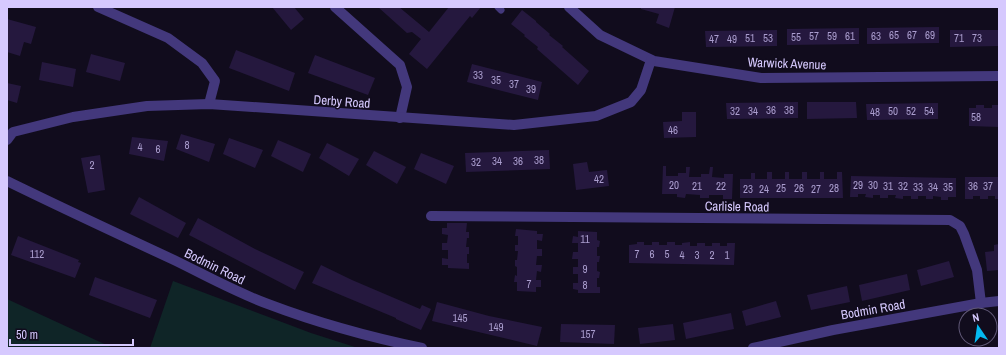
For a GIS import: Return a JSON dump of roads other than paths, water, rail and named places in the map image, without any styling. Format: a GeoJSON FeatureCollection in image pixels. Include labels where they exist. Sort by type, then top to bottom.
{"type":"FeatureCollection","features":[{"type":"Feature","properties":{"kind":"street"},"geometry":{"type":"LineString","coordinates":[[98,7],[168,38],[202,62],[215,81],[209,104]]}},
{"type":"Feature","properties":{"kind":"street"},"geometry":{"type":"LineString","coordinates":[[335,7],[400,65],[407,87],[400,118]]}},
{"type":"Feature","properties":{"kind":"street","name":"Warwick Avenue"},"geometry":{"type":"LineString","coordinates":[[569,7],[600,35],[651,60],[761,78],[999,76]]}},
{"type":"Feature","properties":{"kind":"street","name":"Derby Road"},"geometry":{"type":"LineString","coordinates":[[7,140],[14,132],[73,117],[147,106],[209,104],[514,125],[596,116],[631,102],[641,90],[651,60]]}},
{"type":"Feature","properties":{"kind":"street","name":"Bodmin Road"},"geometry":{"type":"LineString","coordinates":[[7,181],[212,280],[266,304],[339,328],[422,348]]}},
{"type":"Feature","properties":{"kind":"street","name":"Carlisle Road"},"geometry":{"type":"LineString","coordinates":[[431,216],[950,220],[960,226],[978,270],[981,303]]}},
{"type":"Feature","properties":{"kind":"street","name":"Bodmin Road"},"geometry":{"type":"LineString","coordinates":[[753,348],[833,330],[999,301]]}}]}
